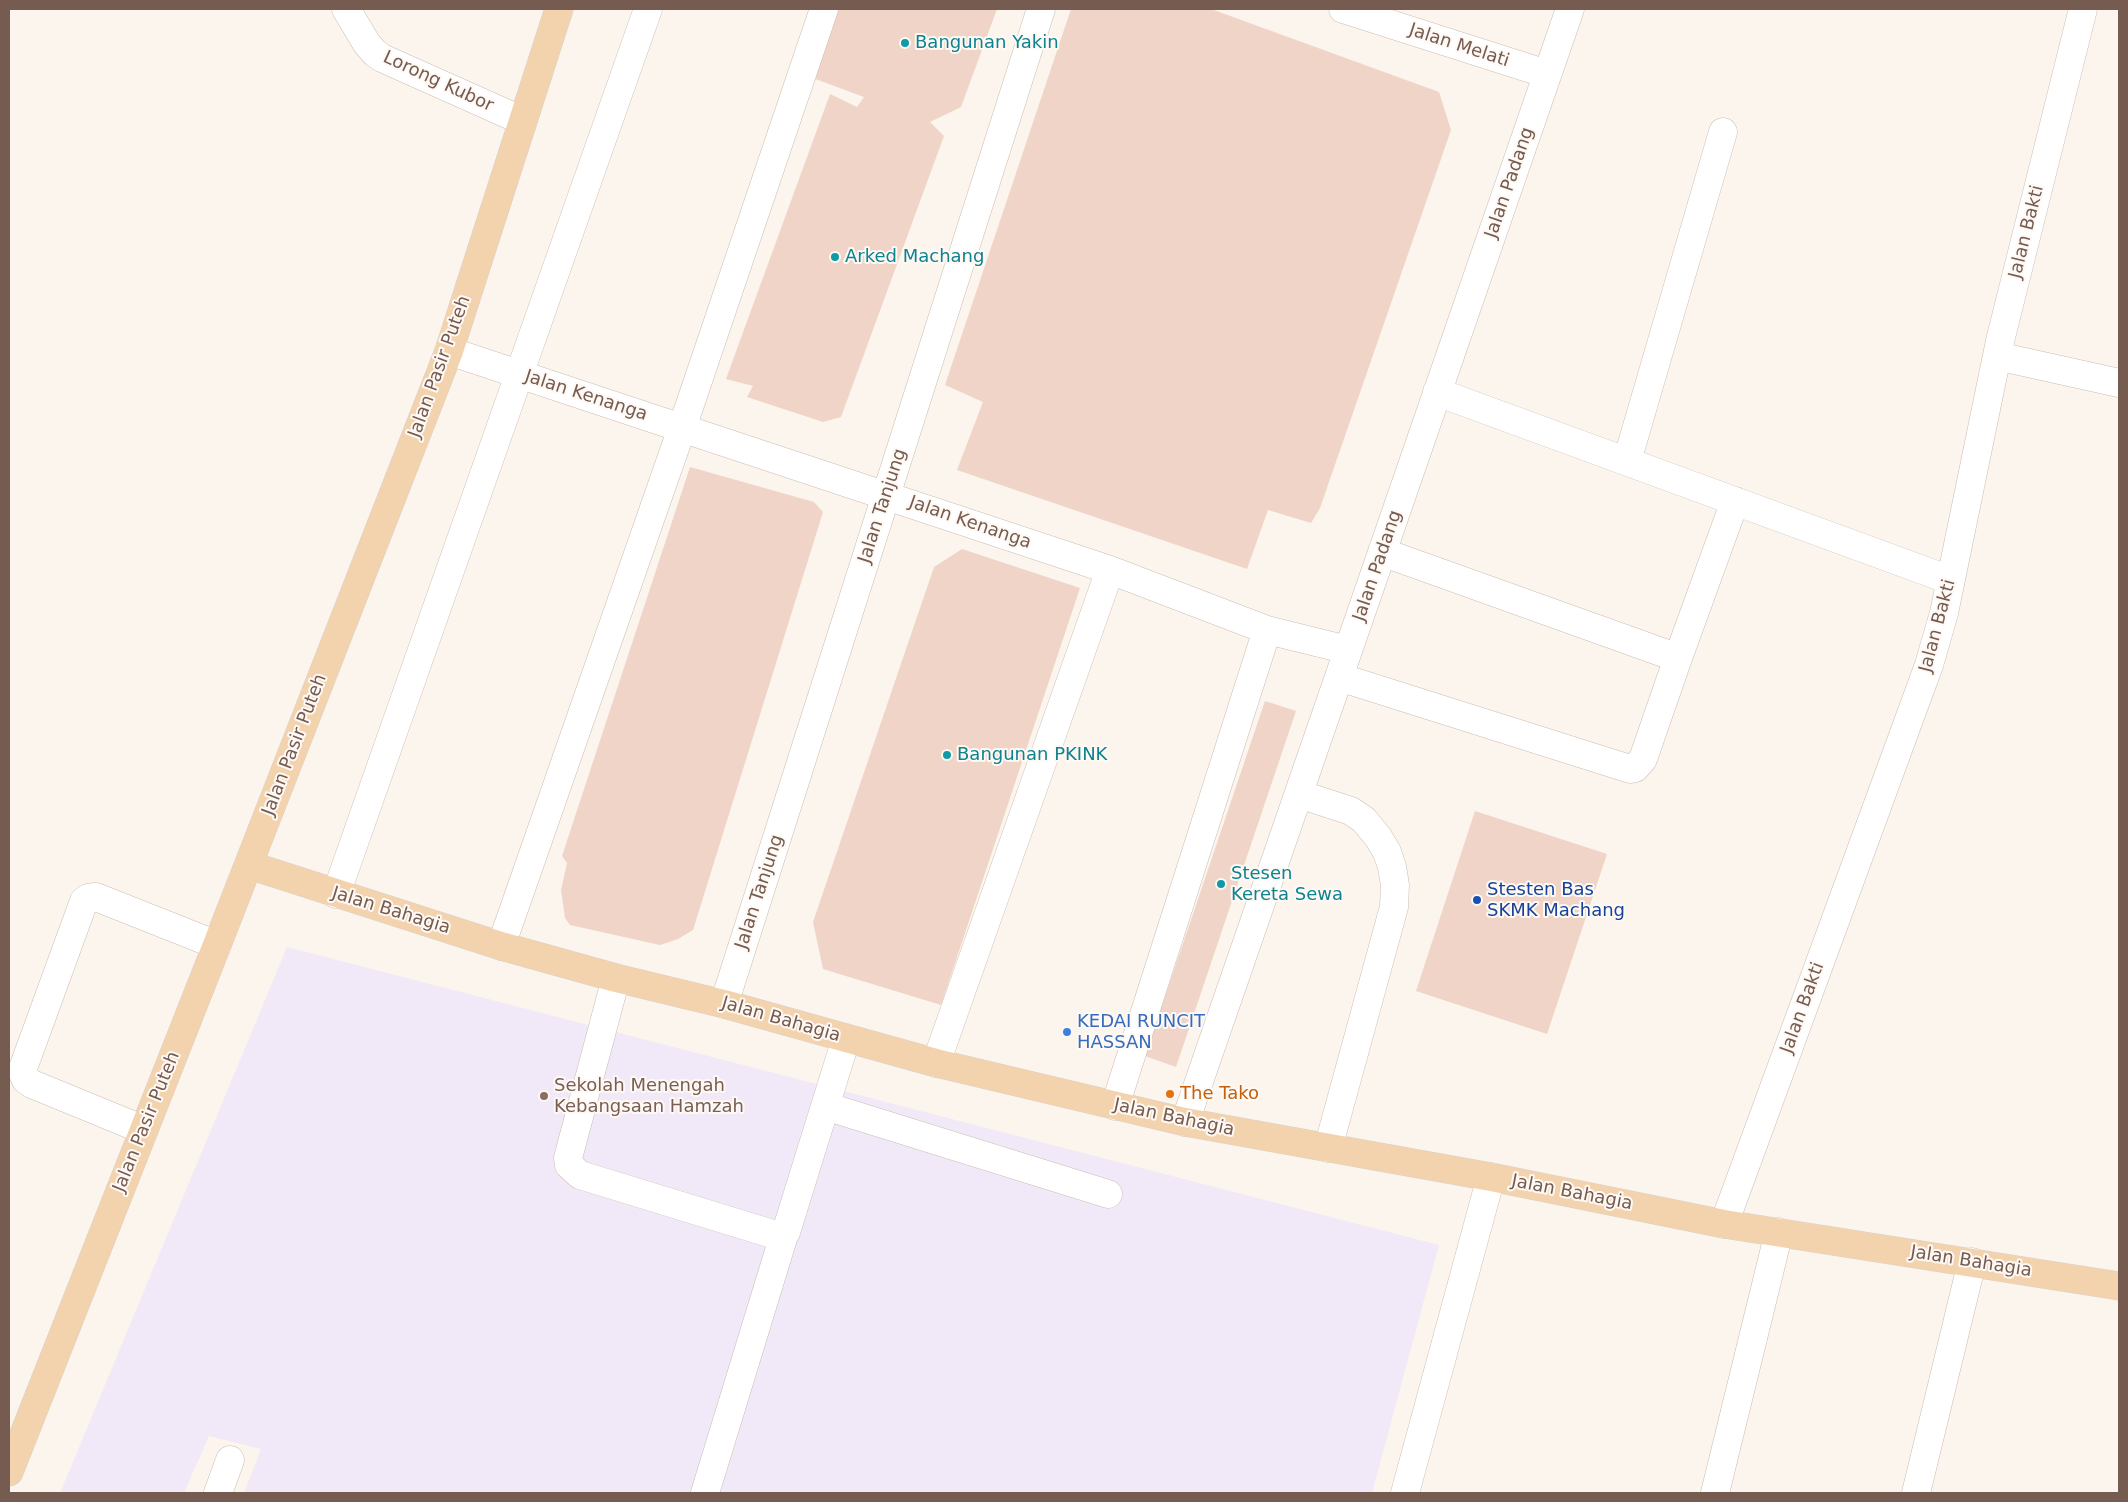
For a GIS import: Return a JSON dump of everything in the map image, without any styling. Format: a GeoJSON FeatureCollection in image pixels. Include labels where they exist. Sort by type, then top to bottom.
{"type":"FeatureCollection","features":[{"type":"Feature","properties":{"kind":"main road","name":"Jalan Pasir Puteh"},"geometry":{"type":"LineString","coordinates":[[9,1472],[249,865],[448,351],[559,9]]}},
{"type":"Feature","properties":{"kind":"main road","name":"Jalan Bahagia"},"geometry":{"type":"LineString","coordinates":[[249,865],[501,946],[616,978],[724,1004],[936,1063],[1186,1122],[1491,1177],[1724,1224],[2119,1286]]}},
{"type":"Feature","properties":{"kind":"street","name":"Lorong Kubor"},"geometry":{"type":"LineString","coordinates":[[346,9],[367,44],[382,58],[523,121]]}},
{"type":"Feature","properties":{"kind":"street"},"geometry":{"type":"LineString","coordinates":[[336,894],[521,374],[648,9]]}},
{"type":"Feature","properties":{"kind":"street"},"geometry":{"type":"LineString","coordinates":[[501,946],[682,428],[824,9]]}},
{"type":"Feature","properties":{"kind":"street","name":"Jalan Tanjung"},"geometry":{"type":"LineString","coordinates":[[724,1004],[1041,9]]}},
{"type":"Feature","properties":{"kind":"street","name":"Jalan Melati"},"geometry":{"type":"LineString","coordinates":[[1343,9],[1548,74]]}},
{"type":"Feature","properties":{"kind":"street","name":"Jalan Padang"},"geometry":{"type":"LineString","coordinates":[[1186,1122],[1570,9]]}},
{"type":"Feature","properties":{"kind":"street","name":"Jalan Bakti"},"geometry":{"type":"LineString","coordinates":[[1724,1224],[1929,665],[1950,580],[1997,356],[2083,9]]}},
{"type":"Feature","properties":{"kind":"street"},"geometry":{"type":"LineString","coordinates":[[1627,461],[1723,132]]}},
{"type":"Feature","properties":{"kind":"street","name":"Jalan Kenanga"},"geometry":{"type":"LineString","coordinates":[[448,351],[1110,570],[1267,630],[1348,650]]}},
{"type":"Feature","properties":{"kind":"street"},"geometry":{"type":"LineString","coordinates":[[1997,356],[2119,383]]}},
{"type":"Feature","properties":{"kind":"street"},"geometry":{"type":"LineString","coordinates":[[1437,392],[1950,580]]}},
{"type":"Feature","properties":{"kind":"street"},"geometry":{"type":"LineString","coordinates":[[1339,677],[1630,769],[1635,768],[1644,759],[1678,658],[1736,501]]}},
{"type":"Feature","properties":{"kind":"street"},"geometry":{"type":"LineString","coordinates":[[1382,552],[1678,658]]}},
{"type":"Feature","properties":{"kind":"street"},"geometry":{"type":"LineString","coordinates":[[936,1063],[1110,570]]}},
{"type":"Feature","properties":{"kind":"street"},"geometry":{"type":"LineString","coordinates":[[1115,1106],[1267,630]]}},
{"type":"Feature","properties":{"kind":"street"},"geometry":{"type":"LineString","coordinates":[[1299,794],[1351,811],[1364,820],[1387,852],[1395,885],[1394,907],[1328,1148]]}},
{"type":"Feature","properties":{"kind":"street"},"geometry":{"type":"LineString","coordinates":[[144,1130],[32,1084],[23,1076],[23,1066],[84,901],[88,898],[96,897],[217,945]]}},
{"type":"Feature","properties":{"kind":"street"},"geometry":{"type":"LineString","coordinates":[[616,978],[568,1158],[569,1165],[580,1174],[777,1235],[784,1235]]}},
{"type":"Feature","properties":{"kind":"street"},"geometry":{"type":"LineString","coordinates":[[705,1493],[846,1039]]}},
{"type":"Feature","properties":{"kind":"street"},"geometry":{"type":"LineString","coordinates":[[825,1106],[1108,1194]]}},
{"type":"Feature","properties":{"kind":"street"},"geometry":{"type":"LineString","coordinates":[[1405,1493],[1491,1177]]}},
{"type":"Feature","properties":{"kind":"street"},"geometry":{"type":"LineString","coordinates":[[1715,1493],[1779,1232]]}},
{"type":"Feature","properties":{"kind":"street"},"geometry":{"type":"LineString","coordinates":[[1916,1493],[1972,1262]]}},
{"type":"Feature","properties":{"kind":"street"},"geometry":{"type":"LineString","coordinates":[[218,1493],[230,1460]]}},
{"type":"Feature","properties":{"kind":"shaded area","name":"Sekolah Menengah Kebangsaan Hamzah"},"geometry":{"type":"Polygon","coordinates":[[[287,947],[1439,1245],[1372,1493],[244,1493],[261,1449],[209,1436],[184,1493],[60,1493],[287,947]]]}},
{"type":"Feature","properties":{"kind":"building","name":"Arked Machang"},"geometry":{"type":"Polygon","coordinates":[[[838,9],[997,9],[961,107],[930,122],[944,136],[841,417],[823,422],[747,397],[753,386],[726,379],[830,94],[857,107],[864,97],[810,77],[838,9]]]}},
{"type":"Feature","properties":{"kind":"building"},"geometry":{"type":"Polygon","coordinates":[[[1071,9],[1211,9],[1439,92],[1451,130],[1320,508],[1311,523],[1268,510],[1247,569],[957,470],[983,402],[945,385],[1071,9]]]}},
{"type":"Feature","properties":{"kind":"building"},"geometry":{"type":"Polygon","coordinates":[[[690,467],[814,502],[823,512],[693,930],[678,939],[660,945],[570,925],[565,918],[561,890],[567,863],[562,856],[690,467]]]}},
{"type":"Feature","properties":{"kind":"building","name":"Bangunan PKINK"},"geometry":{"type":"Polygon","coordinates":[[[962,549],[1080,588],[941,1005],[823,969],[813,922],[934,567],[962,549]]]}},
{"type":"Feature","properties":{"kind":"building","name":"Stesen Kereta Sewa"},"geometry":{"type":"Polygon","coordinates":[[[1265,701],[1296,711],[1176,1067],[1145,1056],[1265,701]]]}},
{"type":"Feature","properties":{"kind":"building"},"geometry":{"type":"Polygon","coordinates":[[[1475,811],[1607,854],[1547,1034],[1416,991],[1475,811]]]}},
{"type":"Feature","properties":{"kind":"place","name":"Bangunan Yakin"},"geometry":{"type":"Point","coordinates":[905,43]}},
{"type":"Feature","properties":{"kind":"place","name":"Arked Machang"},"geometry":{"type":"Point","coordinates":[835,257]}},
{"type":"Feature","properties":{"kind":"place","name":"Bangunan PKINK"},"geometry":{"type":"Point","coordinates":[947,755]}},
{"type":"Feature","properties":{"kind":"place","name":"Stesen Kereta Sewa"},"geometry":{"type":"Point","coordinates":[1221,884]}},
{"type":"Feature","properties":{"kind":"place","name":"Stesten Bas SKMK Machang"},"geometry":{"type":"Point","coordinates":[1477,900]}},
{"type":"Feature","properties":{"kind":"place","name":"KEDAI RUNCIT HASSAN"},"geometry":{"type":"Point","coordinates":[1067,1032]}},
{"type":"Feature","properties":{"kind":"place","name":"The Tako"},"geometry":{"type":"Point","coordinates":[1170,1094]}},
{"type":"Feature","properties":{"kind":"place","name":"Sekolah Menengah Kebangsaan Hamzah"},"geometry":{"type":"Point","coordinates":[544,1096]}}]}
